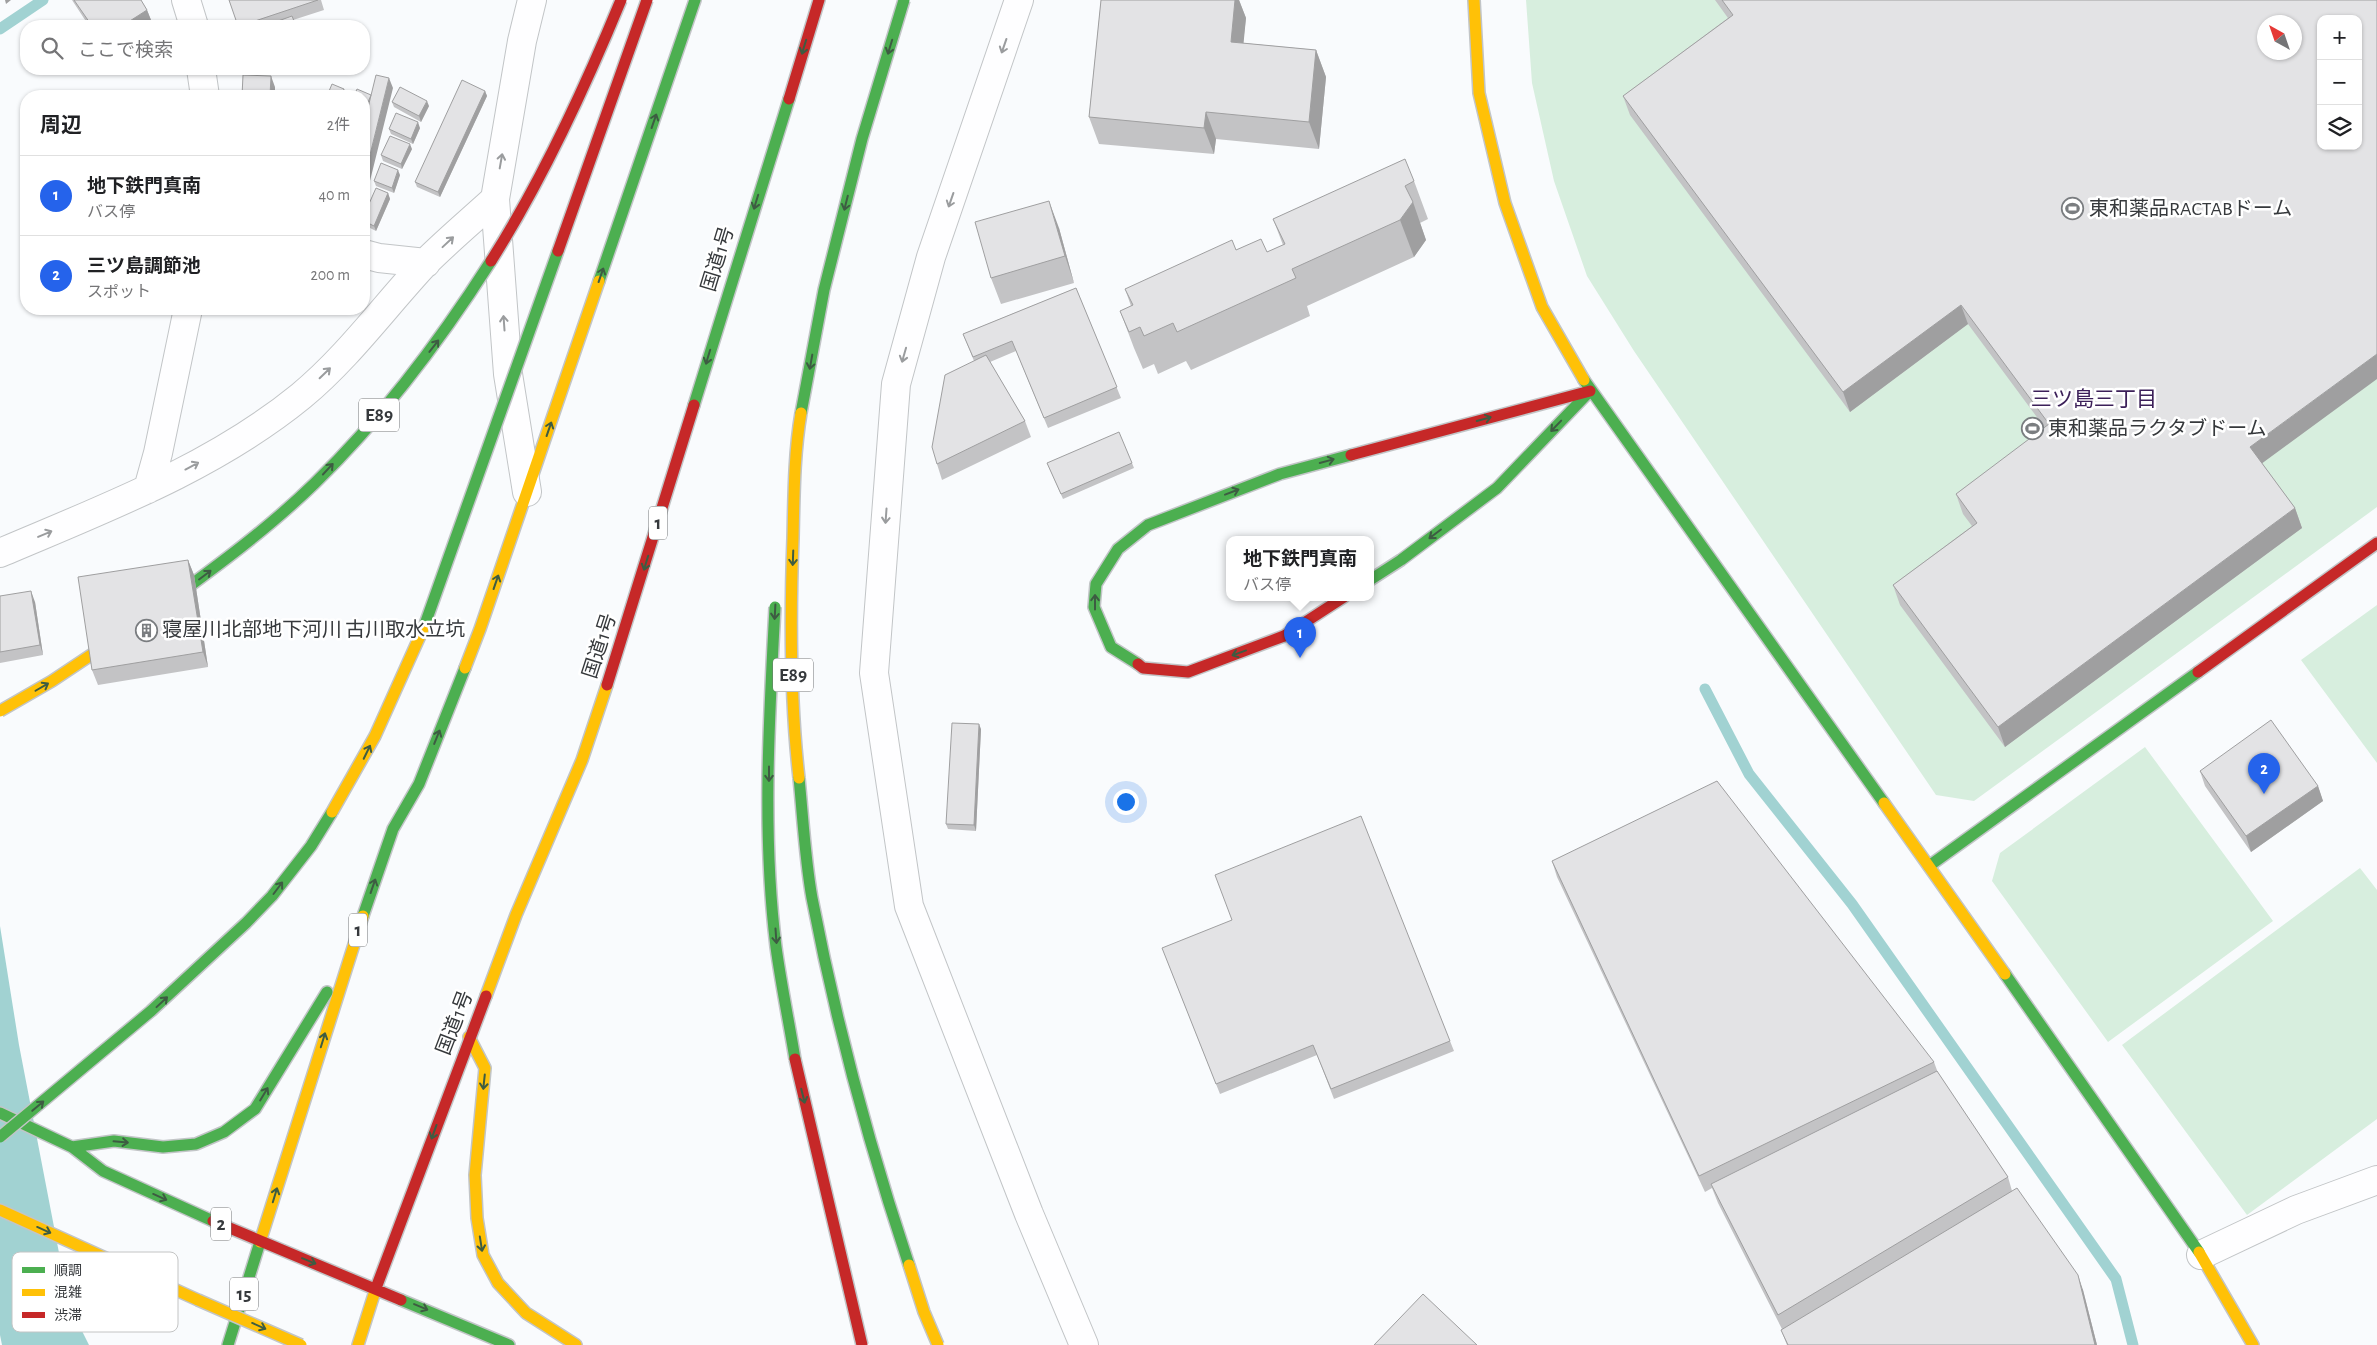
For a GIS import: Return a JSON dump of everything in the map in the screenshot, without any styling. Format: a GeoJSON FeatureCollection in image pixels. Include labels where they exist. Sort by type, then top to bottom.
{"type":"FeatureCollection","features":[{"type":"Feature","properties":{"kind":"main road","name":"E89"},"geometry":{"type":"LineString","coordinates":[[154,612],[237,550],[316,482],[384,408],[452,322],[522,212],[587,82],[622,0]]}},
{"type":"Feature","properties":{"kind":"main road"},"geometry":{"type":"LineString","coordinates":[[0,1137],[150,1013],[242,927],[273,895],[302,856],[356,774],[397,692],[440,585],[647,0]]}},
{"type":"Feature","properties":{"kind":"main road","name":"1"},"geometry":{"type":"LineString","coordinates":[[260,1242],[349,957],[393,829],[419,784],[480,628],[696,0]]}},
{"type":"Feature","properties":{"kind":"main road","name":"国道1号"},"geometry":{"type":"LineString","coordinates":[[358,1345],[376,1288],[469,1037],[516,915],[582,760],[614,664],[819,0]]}},
{"type":"Feature","properties":{"kind":"main road","name":"E89"},"geometry":{"type":"LineString","coordinates":[[780,564],[796,442],[824,290],[862,139],[904,0]]}},
{"type":"Feature","properties":{"kind":"main road"},"geometry":{"type":"LineString","coordinates":[[1474,0],[1479,93],[1505,203],[1542,307],[1590,391],[1929,866],[2201,1255],[2253,1345]]}},
{"type":"Feature","properties":{"kind":"main road"},"geometry":{"type":"LineString","coordinates":[[1374,577],[1401,560],[1497,488],[1590,391]]}},
{"type":"Feature","properties":{"kind":"main road"},"geometry":{"type":"LineString","coordinates":[[1338,601],[1284,636],[1188,672],[1143,668],[1111,647],[1094,607],[1096,584],[1118,549],[1148,525],[1280,474],[1590,391]]}},
{"type":"Feature","properties":{"kind":"main road","name":"E89"},"geometry":{"type":"LineString","coordinates":[[796,442],[792,601],[795,746],[812,897],[841,1029],[878,1172],[924,1312],[938,1345]]}},
{"type":"Feature","properties":{"kind":"main road"},"geometry":{"type":"LineString","coordinates":[[1929,866],[2377,543]]}},
{"type":"Feature","properties":{"kind":"main road","name":"E89"},"geometry":{"type":"LineString","coordinates":[[776,592],[769,726],[769,845],[776,947],[796,1064],[862,1345]]}},
{"type":"Feature","properties":{"kind":"main road"},"geometry":{"type":"LineString","coordinates":[[0,711],[52,681],[131,628]]}},
{"type":"Feature","properties":{"kind":"main road"},"geometry":{"type":"LineString","coordinates":[[72,1147],[114,1141],[163,1147],[196,1144],[224,1132],[255,1109],[349,957]]}},
{"type":"Feature","properties":{"kind":"main road"},"geometry":{"type":"LineString","coordinates":[[469,1037],[486,1068],[475,1175],[477,1218],[483,1255],[498,1283],[526,1313],[576,1345]]}},
{"type":"Feature","properties":{"kind":"main road","name":"2"},"geometry":{"type":"LineString","coordinates":[[0,1114],[72,1147],[103,1171],[260,1242],[376,1288],[509,1345]]}},
{"type":"Feature","properties":{"kind":"main road"},"geometry":{"type":"LineString","coordinates":[[0,1210],[94,1252]]}},
{"type":"Feature","properties":{"kind":"main road","name":"15"},"geometry":{"type":"LineString","coordinates":[[228,1345],[260,1242]]}},
{"type":"Feature","properties":{"kind":"main road"},"geometry":{"type":"LineString","coordinates":[[178,1290],[301,1345]]}},
{"type":"Feature","properties":{"kind":"street"},"geometry":{"type":"LineString","coordinates":[[186,0],[192,20]]}},
{"type":"Feature","properties":{"kind":"street"},"geometry":{"type":"LineString","coordinates":[[527,492],[508,374],[494,199],[522,41],[532,0]]}},
{"type":"Feature","properties":{"kind":"street"},"geometry":{"type":"LineString","coordinates":[[1020,0],[932,257],[896,384],[874,673],[909,906],[1028,1214],[1084,1345]]}},
{"type":"Feature","properties":{"kind":"street"},"geometry":{"type":"LineString","coordinates":[[202,75],[204,90]]}},
{"type":"Feature","properties":{"kind":"street"},"geometry":{"type":"LineString","coordinates":[[0,553],[148,489],[232,444],[301,396],[361,338],[426,263],[494,199]]}},
{"type":"Feature","properties":{"kind":"street"},"geometry":{"type":"LineString","coordinates":[[370,256],[426,263]]}},
{"type":"Feature","properties":{"kind":"street"},"geometry":{"type":"LineString","coordinates":[[148,489],[158,453],[187,315]]}},
{"type":"Feature","properties":{"kind":"street"},"geometry":{"type":"LineString","coordinates":[[2201,1255],[2296,1210],[2377,1180]]}},
{"type":"Feature","properties":{"kind":"green space","name":"東和薬品ラクタブドーム"},"geometry":{"type":"Polygon","coordinates":[[[1526,0],[2377,0],[2377,507],[1974,801],[1936,795],[1634,351],[1587,276],[1554,181],[1532,83],[1526,0]]]}},
{"type":"Feature","properties":{"kind":"green space"},"geometry":{"type":"Polygon","coordinates":[[[2377,605],[2377,763],[2301,660],[2377,605]]]}},
{"type":"Feature","properties":{"kind":"green space"},"geometry":{"type":"Polygon","coordinates":[[[2145,747],[2273,921],[2108,1042],[1992,881],[2000,853],[2145,747]]]}},
{"type":"Feature","properties":{"kind":"green space"},"geometry":{"type":"Polygon","coordinates":[[[2360,868],[2377,890],[2377,1119],[2247,1215],[2122,1045],[2360,868]]]}},
{"type":"Feature","properties":{"kind":"water"},"geometry":{"type":"Polygon","coordinates":[[[0,926],[19,1045],[59,1252],[12,1252],[12,1332],[82,1332],[89,1345],[2,1345],[0,1335],[0,926]]]}},
{"type":"Feature","properties":{"kind":"building"},"geometry":{"type":"Polygon","coordinates":[[[74,0],[141,0],[147,10],[131,20],[88,20],[74,0]]]}},
{"type":"Feature","properties":{"kind":"building"},"geometry":{"type":"Polygon","coordinates":[[[229,0],[318,0],[258,20],[236,20],[229,0]]]}},
{"type":"Feature","properties":{"kind":"building"},"geometry":{"type":"Polygon","coordinates":[[[1101,0],[1235,0],[1231,42],[1316,50],[1309,122],[1206,112],[1204,128],[1089,117],[1101,0]]]}},
{"type":"Feature","properties":{"kind":"building","name":"東和薬品ラクタブドーム"},"geometry":{"type":"Polygon","coordinates":[[[1722,0],[2377,0],[2377,354],[2250,447],[2295,508],[1998,727],[1893,585],[1977,523],[1956,494],[2049,424],[1961,305],[1843,392],[1623,96],[1733,15],[1722,0]]]}},
{"type":"Feature","properties":{"kind":"building"},"geometry":{"type":"Polygon","coordinates":[[[292,16],[294,20],[281,20],[292,16]]]}},
{"type":"Feature","properties":{"kind":"building"},"geometry":{"type":"Polygon","coordinates":[[[243,75],[271,76],[270,90],[242,90],[243,75]]]}},
{"type":"Feature","properties":{"kind":"building"},"geometry":{"type":"Polygon","coordinates":[[[376,75],[389,78],[370,155],[370,100],[376,75]]]}},
{"type":"Feature","properties":{"kind":"building"},"geometry":{"type":"Polygon","coordinates":[[[462,80],[485,91],[438,192],[415,182],[462,80]]]}},
{"type":"Feature","properties":{"kind":"building"},"geometry":{"type":"Polygon","coordinates":[[[332,84],[344,89],[344,90],[330,90],[332,84]]]}},
{"type":"Feature","properties":{"kind":"building"},"geometry":{"type":"Polygon","coordinates":[[[400,87],[427,101],[419,116],[392,102],[400,87]]]}},
{"type":"Feature","properties":{"kind":"building"},"geometry":{"type":"Polygon","coordinates":[[[396,113],[418,122],[411,139],[389,129],[396,113]]]}},
{"type":"Feature","properties":{"kind":"building"},"geometry":{"type":"Polygon","coordinates":[[[390,136],[410,144],[401,164],[381,155],[390,136]]]}},
{"type":"Feature","properties":{"kind":"building"},"geometry":{"type":"Polygon","coordinates":[[[1405,159],[1414,181],[1405,186],[1413,202],[1400,220],[1292,269],[1296,278],[1177,332],[1173,323],[1144,336],[1140,327],[1129,332],[1120,311],[1133,305],[1125,289],[1232,240],[1236,250],[1261,239],[1267,252],[1285,244],[1273,219],[1405,159]]]}},
{"type":"Feature","properties":{"kind":"building"},"geometry":{"type":"Polygon","coordinates":[[[381,163],[398,170],[392,188],[374,181],[381,163]]]}},
{"type":"Feature","properties":{"kind":"building"},"geometry":{"type":"Polygon","coordinates":[[[376,188],[388,193],[374,226],[370,224],[370,202],[376,188]]]}},
{"type":"Feature","properties":{"kind":"building"},"geometry":{"type":"Polygon","coordinates":[[[1049,201],[1065,256],[991,278],[975,222],[1049,201]]]}},
{"type":"Feature","properties":{"kind":"building"},"geometry":{"type":"Polygon","coordinates":[[[1076,288],[1117,387],[1044,418],[1012,341],[973,357],[963,334],[1076,288]]]}},
{"type":"Feature","properties":{"kind":"building"},"geometry":{"type":"Polygon","coordinates":[[[986,355],[1025,421],[937,464],[932,447],[945,375],[986,355]]]}},
{"type":"Feature","properties":{"kind":"building"},"geometry":{"type":"Polygon","coordinates":[[[1119,432],[1132,463],[1061,494],[1047,463],[1119,432]]]}},
{"type":"Feature","properties":{"kind":"building","name":"寝屋川北部地下河川 古川取水立坑"},"geometry":{"type":"Polygon","coordinates":[[[188,560],[203,652],[92,670],[78,577],[188,560]]]}},
{"type":"Feature","properties":{"kind":"building"},"geometry":{"type":"Polygon","coordinates":[[[31,591],[40,645],[0,652],[0,596],[31,591]]]}},
{"type":"Feature","properties":{"kind":"building"},"geometry":{"type":"Polygon","coordinates":[[[2271,720],[2318,786],[2246,836],[2200,771],[2271,720]]]}},
{"type":"Feature","properties":{"kind":"building"},"geometry":{"type":"Polygon","coordinates":[[[952,723],[979,724],[974,825],[946,824],[952,723]]]}},
{"type":"Feature","properties":{"kind":"building"},"geometry":{"type":"Polygon","coordinates":[[[1717,781],[1934,1062],[1699,1176],[1552,861],[1717,781]]]}},
{"type":"Feature","properties":{"kind":"building"},"geometry":{"type":"Polygon","coordinates":[[[1361,816],[1450,1041],[1331,1089],[1313,1045],[1216,1084],[1162,948],[1232,920],[1215,875],[1361,816]]]}},
{"type":"Feature","properties":{"kind":"building"},"geometry":{"type":"Polygon","coordinates":[[[1937,1071],[2008,1177],[1778,1315],[1711,1184],[1937,1071]]]}},
{"type":"Feature","properties":{"kind":"building"},"geometry":{"type":"Polygon","coordinates":[[[2017,1188],[2078,1275],[2095,1345],[1788,1345],[1781,1330],[2017,1188]]]}},
{"type":"Feature","properties":{"kind":"building"},"geometry":{"type":"Polygon","coordinates":[[[1423,1294],[1477,1345],[1374,1345],[1423,1294]]]}},
{"type":"Feature","properties":{"kind":"waterway"},"geometry":{"type":"LineString","coordinates":[[0,29],[43,0]]}},
{"type":"Feature","properties":{"kind":"waterway"},"geometry":{"type":"LineString","coordinates":[[1705,689],[1749,774],[1852,904],[2116,1279],[2133,1345]]}},
{"type":"Feature","properties":{"kind":"traffic: fast"},"geometry":{"type":"LineString","coordinates":[[599,281],[695,0]]}},
{"type":"Feature","properties":{"kind":"traffic: fast"},"geometry":{"type":"LineString","coordinates":[[801,413],[824,290],[862,139],[904,0]]}},
{"type":"Feature","properties":{"kind":"traffic: fast"},"geometry":{"type":"LineString","coordinates":[[694,405],[789,99]]}},
{"type":"Feature","properties":{"kind":"traffic: fast"},"geometry":{"type":"LineString","coordinates":[[424,627],[558,251]]}},
{"type":"Feature","properties":{"kind":"traffic: fast"},"geometry":{"type":"LineString","coordinates":[[165,604],[261,531],[297,500],[340,458],[387,405],[431,349],[491,261]]}},
{"type":"Feature","properties":{"kind":"traffic: fast"},"geometry":{"type":"LineString","coordinates":[[1584,380],[1884,803]]}},
{"type":"Feature","properties":{"kind":"traffic: fast"},"geometry":{"type":"LineString","coordinates":[[1374,577],[1401,560],[1497,488],[1590,391]]}},
{"type":"Feature","properties":{"kind":"traffic: fast"},"geometry":{"type":"LineString","coordinates":[[1138,664],[1111,647],[1094,607],[1096,584],[1118,549],[1148,525],[1280,474],[1351,455]]}},
{"type":"Feature","properties":{"kind":"traffic: fast"},"geometry":{"type":"LineString","coordinates":[[775,607],[768,777],[769,863],[776,947],[795,1059]]}},
{"type":"Feature","properties":{"kind":"traffic: fast"},"geometry":{"type":"LineString","coordinates":[[363,916],[393,829],[419,784],[465,668]]}},
{"type":"Feature","properties":{"kind":"traffic: fast"},"geometry":{"type":"LineString","coordinates":[[1929,866],[2198,672]]}},
{"type":"Feature","properties":{"kind":"traffic: fast"},"geometry":{"type":"LineString","coordinates":[[799,778],[806,853],[821,945],[854,1083],[880,1175],[909,1265]]}},
{"type":"Feature","properties":{"kind":"traffic: fast"},"geometry":{"type":"LineString","coordinates":[[0,1137],[151,1011],[246,923],[272,896],[311,846],[332,812]]}},
{"type":"Feature","properties":{"kind":"traffic: fast"},"geometry":{"type":"LineString","coordinates":[[2005,974],[2199,1252]]}},
{"type":"Feature","properties":{"kind":"traffic: fast"},"geometry":{"type":"LineString","coordinates":[[72,1147],[114,1141],[163,1147],[196,1144],[224,1132],[255,1109],[327,992]]}},
{"type":"Feature","properties":{"kind":"traffic: fast"},"geometry":{"type":"LineString","coordinates":[[0,1113],[72,1147],[103,1171],[213,1221]]}},
{"type":"Feature","properties":{"kind":"traffic: fast"},"geometry":{"type":"LineString","coordinates":[[228,1345],[260,1242]]}},
{"type":"Feature","properties":{"kind":"traffic: fast"},"geometry":{"type":"LineString","coordinates":[[401,1300],[509,1345]]}},
{"type":"Feature","properties":{"kind":"traffic: slow"},"geometry":{"type":"LineString","coordinates":[[1474,0],[1479,93],[1505,203],[1542,307],[1584,380]]}},
{"type":"Feature","properties":{"kind":"traffic: slow"},"geometry":{"type":"LineString","coordinates":[[465,668],[599,281]]}},
{"type":"Feature","properties":{"kind":"traffic: slow"},"geometry":{"type":"LineString","coordinates":[[799,778],[792,688],[791,628],[795,475],[801,413]]}},
{"type":"Feature","properties":{"kind":"traffic: slow"},"geometry":{"type":"LineString","coordinates":[[332,812],[375,736],[424,627]]}},
{"type":"Feature","properties":{"kind":"traffic: slow"},"geometry":{"type":"LineString","coordinates":[[0,711],[52,681],[121,635]]}},
{"type":"Feature","properties":{"kind":"traffic: slow"},"geometry":{"type":"LineString","coordinates":[[486,996],[516,915],[582,760],[607,685]]}},
{"type":"Feature","properties":{"kind":"traffic: slow"},"geometry":{"type":"LineString","coordinates":[[1884,803],[2005,974]]}},
{"type":"Feature","properties":{"kind":"traffic: slow"},"geometry":{"type":"LineString","coordinates":[[260,1242],[363,916]]}},
{"type":"Feature","properties":{"kind":"traffic: slow"},"geometry":{"type":"LineString","coordinates":[[469,1037],[485,1068],[475,1175],[477,1218],[483,1255],[498,1283],[526,1313],[576,1345]]}},
{"type":"Feature","properties":{"kind":"traffic: slow"},"geometry":{"type":"LineString","coordinates":[[0,1210],[92,1252]]}},
{"type":"Feature","properties":{"kind":"traffic: slow"},"geometry":{"type":"LineString","coordinates":[[2199,1252],[2253,1345]]}},
{"type":"Feature","properties":{"kind":"traffic: slow"},"geometry":{"type":"LineString","coordinates":[[909,1265],[924,1312],[938,1345]]}},
{"type":"Feature","properties":{"kind":"traffic: slow"},"geometry":{"type":"LineString","coordinates":[[358,1345],[376,1288]]}},
{"type":"Feature","properties":{"kind":"traffic: slow"},"geometry":{"type":"LineString","coordinates":[[178,1291],[198,1300]]}},
{"type":"Feature","properties":{"kind":"traffic: slow"},"geometry":{"type":"LineString","coordinates":[[198,1300],[301,1345]]}},
{"type":"Feature","properties":{"kind":"traffic: jam"},"geometry":{"type":"LineString","coordinates":[[491,261],[528,198],[562,134],[621,0]]}},
{"type":"Feature","properties":{"kind":"traffic: jam"},"geometry":{"type":"LineString","coordinates":[[558,251],[647,0]]}},
{"type":"Feature","properties":{"kind":"traffic: jam"},"geometry":{"type":"LineString","coordinates":[[789,99],[819,0]]}},
{"type":"Feature","properties":{"kind":"traffic: jam"},"geometry":{"type":"LineString","coordinates":[[1351,455],[1590,391]]}},
{"type":"Feature","properties":{"kind":"traffic: jam"},"geometry":{"type":"LineString","coordinates":[[607,685],[694,405]]}},
{"type":"Feature","properties":{"kind":"traffic: jam"},"geometry":{"type":"LineString","coordinates":[[2198,672],[2377,543]]}},
{"type":"Feature","properties":{"kind":"traffic: jam"},"geometry":{"type":"LineString","coordinates":[[1138,664],[1143,668],[1188,672],[1284,636],[1338,601]]}},
{"type":"Feature","properties":{"kind":"traffic: jam"},"geometry":{"type":"LineString","coordinates":[[376,1288],[486,996]]}},
{"type":"Feature","properties":{"kind":"traffic: jam"},"geometry":{"type":"LineString","coordinates":[[795,1059],[862,1345]]}},
{"type":"Feature","properties":{"kind":"traffic: jam"},"geometry":{"type":"LineString","coordinates":[[213,1221],[401,1300]]}},
{"type":"Feature","properties":{"kind":"place","name":"東和薬品RACTABドーム"},"geometry":{"type":"Point","coordinates":[2073,209]}},
{"type":"Feature","properties":{"kind":"place","name":"東和薬品ラクタブドーム"},"geometry":{"type":"Point","coordinates":[2032,429]}},
{"type":"Feature","properties":{"kind":"place","name":"寝屋川北部地下河川 古川取水立坑"},"geometry":{"type":"Point","coordinates":[146,630]}},
{"type":"Feature","properties":{"kind":"place","name":"地下鉄門真南"},"geometry":{"type":"Point","coordinates":[1300,658]}},
{"type":"Feature","properties":{"kind":"place","name":"三ツ島調節池"},"geometry":{"type":"Point","coordinates":[2264,794]}},
{"type":"Feature","properties":{"kind":"district","name":"三ツ島三丁目"},"geometry":{"type":"Point","coordinates":[2094,399]}}]}
